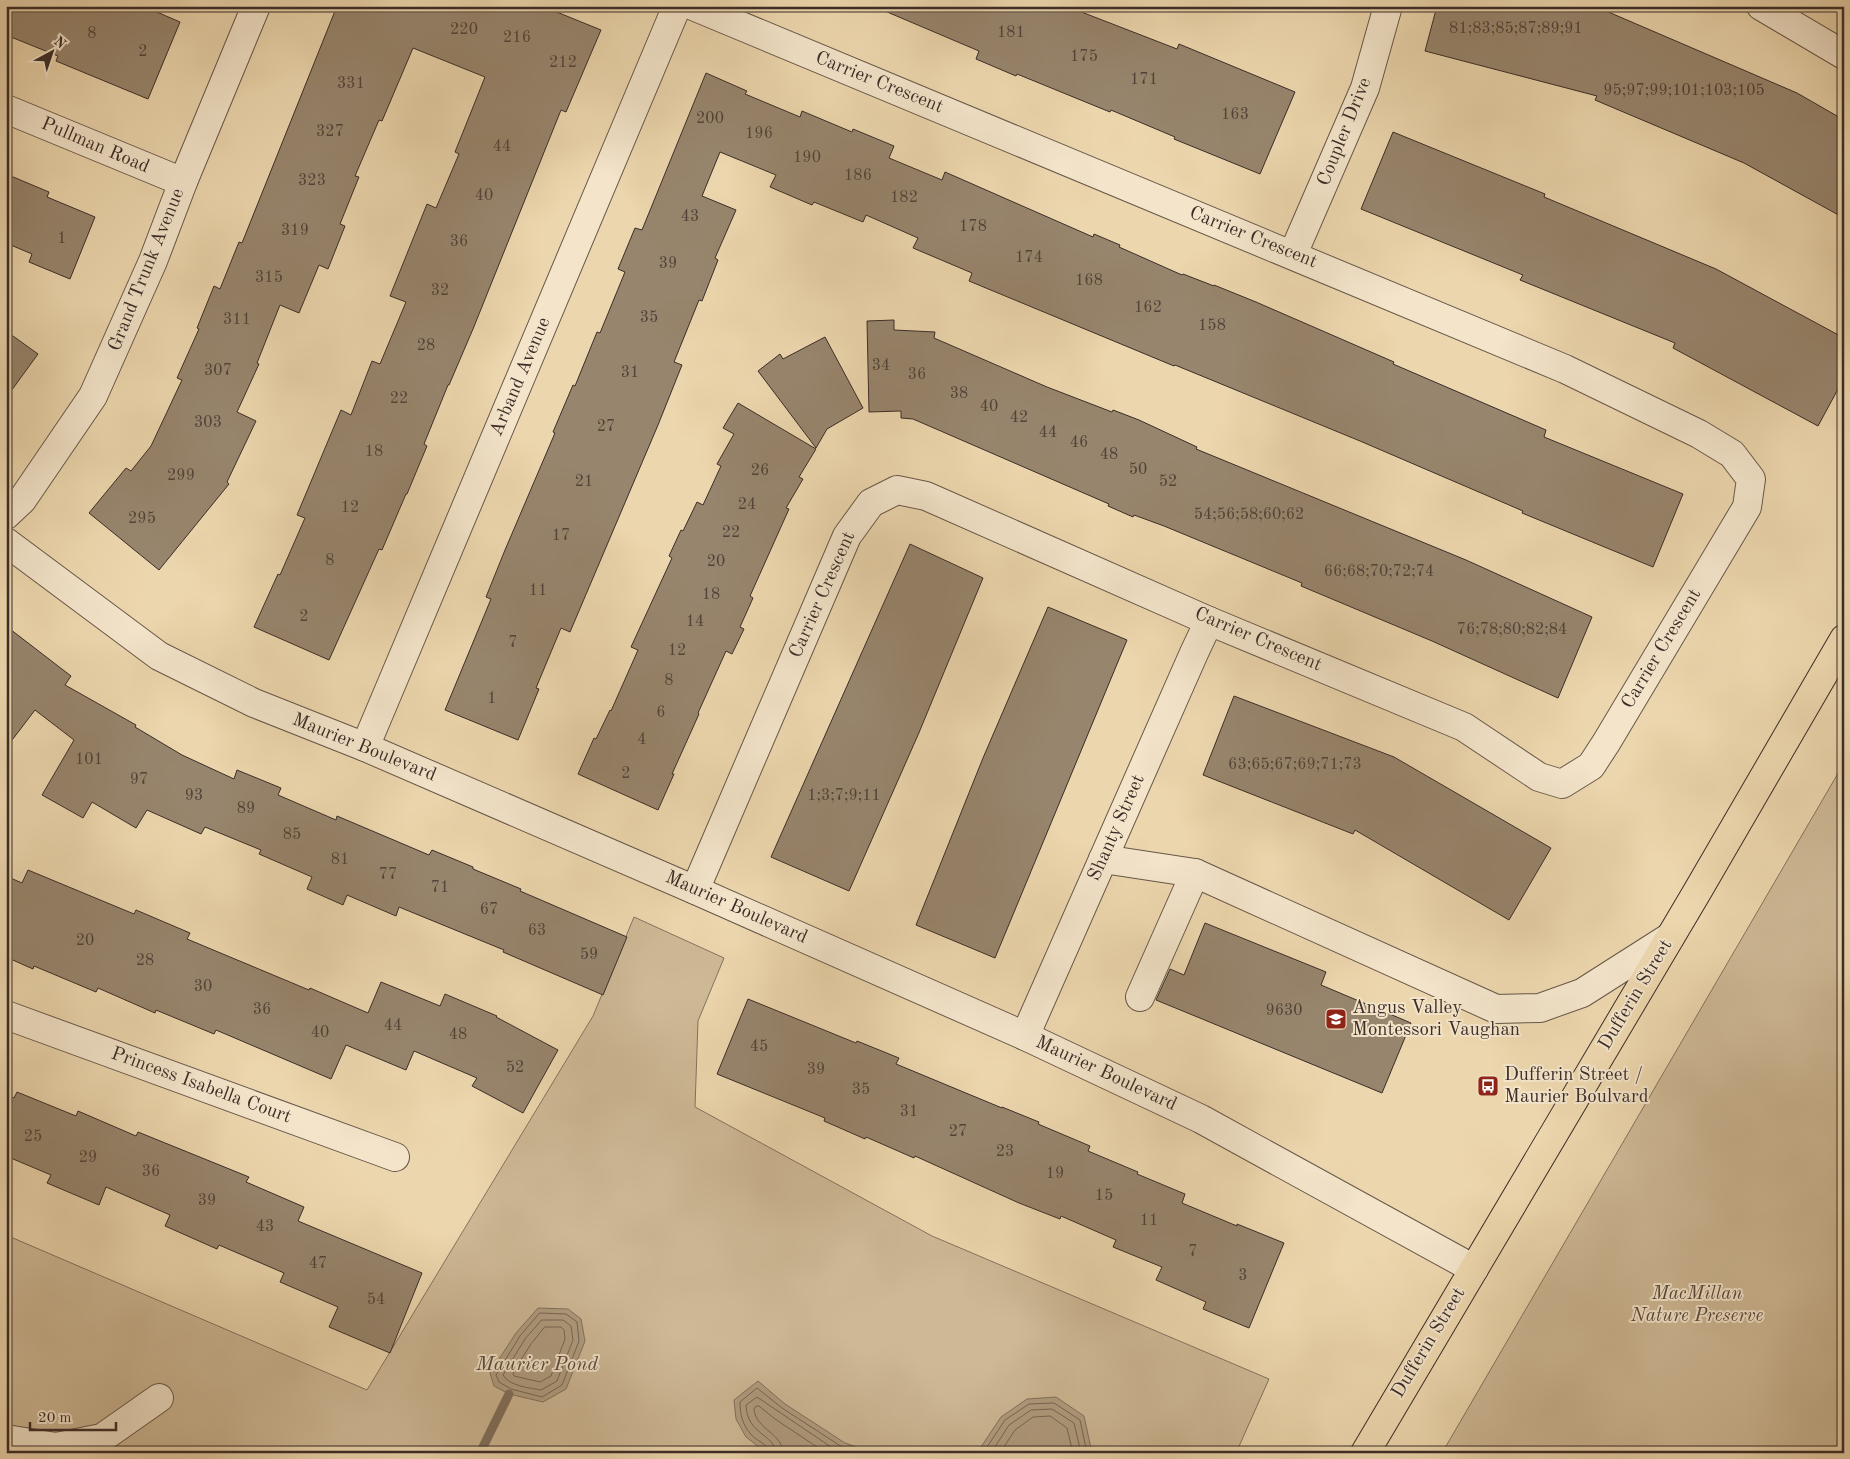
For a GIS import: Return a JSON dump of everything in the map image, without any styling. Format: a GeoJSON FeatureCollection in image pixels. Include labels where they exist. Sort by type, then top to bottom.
{"type":"FeatureCollection","features":[{"type":"Feature","properties":{"kind":"main road","name":"Dufferin Street"},"geometry":{"type":"LineString","coordinates":[[1365,1453],[1844,639]]}},
{"type":"Feature","properties":{"kind":"street","name":"Grand Trunk Avenue"},"geometry":{"type":"LineString","coordinates":[[6,515],[22,500],[93,396],[153,261],[183,182],[256,6]]}},
{"type":"Feature","properties":{"kind":"street","name":"Arband Avenue"},"geometry":{"type":"LineString","coordinates":[[365,747],[677,6]]}},
{"type":"Feature","properties":{"kind":"street","name":"Carrier Crescent"},"geometry":{"type":"LineString","coordinates":[[693,6],[1294,254],[1566,369],[1699,434],[1732,454],[1751,479],[1747,507],[1591,766],[1562,784],[1539,777],[1464,727],[1209,621],[926,496],[897,490],[871,503],[847,536],[695,890]]}},
{"type":"Feature","properties":{"kind":"street","name":"Coupler Drive"},"geometry":{"type":"LineString","coordinates":[[1294,254],[1365,88],[1388,6]]}},
{"type":"Feature","properties":{"kind":"street"},"geometry":{"type":"LineString","coordinates":[[1761,6],[1844,55]]}},
{"type":"Feature","properties":{"kind":"street","name":"Pullman Road"},"geometry":{"type":"LineString","coordinates":[[6,109],[183,182]]}},
{"type":"Feature","properties":{"kind":"street","name":"Maurier Boulevard"},"geometry":{"type":"LineString","coordinates":[[6,542],[159,656],[254,703],[365,747],[1025,1036],[1202,1119],[1474,1269]]}},
{"type":"Feature","properties":{"kind":"street","name":"Shanty Street"},"geometry":{"type":"LineString","coordinates":[[1025,1036],[1209,621]]}},
{"type":"Feature","properties":{"kind":"street"},"geometry":{"type":"LineString","coordinates":[[1103,859],[1195,873],[1459,994],[1496,1009],[1540,1008],[1582,993],[1670,937]]}},
{"type":"Feature","properties":{"kind":"street"},"geometry":{"type":"LineString","coordinates":[[1140,997],[1195,873]]}},
{"type":"Feature","properties":{"kind":"street","name":"Princess Isabella Court"},"geometry":{"type":"LineString","coordinates":[[6,1015],[395,1157]]}},
{"type":"Feature","properties":{"kind":"street"},"geometry":{"type":"LineString","coordinates":[[6,1440],[56,1447],[102,1438],[159,1398]]}},
{"type":"Feature","properties":{"kind":"green space","name":"MacMillan Nature Preserve"},"geometry":{"type":"Polygon","coordinates":[[[1844,763],[1844,1453],[1442,1453],[1844,763]]]}},
{"type":"Feature","properties":{"kind":"green space"},"geometry":{"type":"Polygon","coordinates":[[[634,917],[724,958],[698,1021],[695,1107],[932,1236],[1269,1379],[1236,1453],[6,1453],[6,1235],[367,1390],[593,1016],[634,917]]]}},
{"type":"Feature","properties":{"kind":"water","name":"Maurier Pond"},"geometry":{"type":"Polygon","coordinates":[[[538,1308],[568,1309],[581,1319],[585,1341],[566,1389],[543,1402],[509,1394],[494,1386],[490,1373],[516,1333],[538,1308]]]}},
{"type":"Feature","properties":{"kind":"water"},"geometry":{"type":"Polygon","coordinates":[[[758,1381],[785,1404],[845,1443],[874,1453],[767,1453],[746,1437],[736,1419],[734,1400],[758,1381]]]}},
{"type":"Feature","properties":{"kind":"water"},"geometry":{"type":"Polygon","coordinates":[[[1056,1397],[1084,1416],[1092,1453],[977,1453],[1001,1417],[1027,1399],[1056,1397]]]}},
{"type":"Feature","properties":{"kind":"building"},"geometry":{"type":"Polygon","coordinates":[[[6,6],[143,6],[180,22],[148,99],[56,61],[58,56],[6,35],[6,6]]]}},
{"type":"Feature","properties":{"kind":"building"},"geometry":{"type":"Polygon","coordinates":[[[337,6],[542,6],[601,30],[566,112],[561,110],[473,329],[424,444],[427,446],[407,494],[382,550],[379,549],[329,660],[254,627],[278,574],[280,575],[305,518],[297,515],[341,410],[351,415],[372,361],[380,364],[406,302],[390,296],[427,204],[436,208],[459,154],[455,152],[485,77],[413,48],[382,121],[379,120],[355,176],[359,177],[340,224],[345,226],[328,269],[319,265],[299,313],[280,305],[257,363],[259,364],[237,412],[256,421],[227,482],[229,484],[159,570],[89,513],[126,468],[131,471],[151,446],[182,380],[177,378],[199,329],[197,328],[214,286],[220,289],[239,242],[242,243],[337,6]]]}},
{"type":"Feature","properties":{"kind":"building"},"geometry":{"type":"Polygon","coordinates":[[[873,6],[1066,6],[1177,49],[1179,44],[1295,92],[1260,174],[1174,139],[1175,137],[1111,110],[1110,112],[976,59],[979,51],[873,6]]]}},
{"type":"Feature","properties":{"kind":"building"},"geometry":{"type":"Polygon","coordinates":[[[1437,6],[1607,6],[1606,11],[1797,93],[1844,120],[1844,218],[1744,163],[1595,100],[1597,96],[1425,51],[1437,6]]]}},
{"type":"Feature","properties":{"kind":"building"},"geometry":{"type":"Polygon","coordinates":[[[706,73],[747,91],[745,94],[800,117],[802,111],[852,132],[853,129],[894,146],[889,158],[942,180],[945,172],[1093,237],[1094,234],[1120,245],[1119,247],[1182,275],[1214,285],[1256,302],[1546,430],[1544,437],[1683,494],[1653,567],[1522,513],[1523,511],[1360,441],[969,281],[972,273],[913,248],[918,238],[866,215],[863,222],[814,202],[812,205],[770,187],[776,175],[720,152],[702,196],[736,210],[715,258],[718,260],[702,301],[699,300],[674,362],[682,365],[658,425],[570,632],[561,628],[536,688],[539,689],[518,740],[445,710],[491,599],[486,597],[555,433],[553,432],[573,385],[575,386],[597,332],[600,333],[625,272],[618,269],[635,228],[642,230],[706,73]]]}},
{"type":"Feature","properties":{"kind":"building"},"geometry":{"type":"Polygon","coordinates":[[[1393,132],[1545,194],[1544,197],[1716,269],[1844,338],[1844,378],[1818,426],[1673,348],[1675,343],[1520,280],[1523,275],[1361,209],[1393,132]]]}},
{"type":"Feature","properties":{"kind":"building"},"geometry":{"type":"Polygon","coordinates":[[[6,174],[49,192],[47,197],[95,217],[70,279],[29,262],[32,254],[6,243],[6,174]]]}},
{"type":"Feature","properties":{"kind":"building"},"geometry":{"type":"Polygon","coordinates":[[[894,320],[894,330],[935,332],[934,338],[1047,387],[1112,412],[1113,410],[1139,420],[1197,447],[1196,449],[1466,560],[1592,617],[1558,698],[1432,641],[1301,586],[1302,583],[1164,526],[1134,515],[1133,517],[1108,506],[1109,504],[913,419],[901,418],[901,411],[869,412],[867,321],[894,320]]]}},
{"type":"Feature","properties":{"kind":"building"},"geometry":{"type":"Polygon","coordinates":[[[6,331],[38,354],[6,398],[6,331]]]}},
{"type":"Feature","properties":{"kind":"building"},"geometry":{"type":"Polygon","coordinates":[[[825,337],[863,408],[827,429],[816,448],[758,371],[780,354],[783,359],[825,337]]]}},
{"type":"Feature","properties":{"kind":"building"},"geometry":{"type":"Polygon","coordinates":[[[738,403],[816,449],[799,477],[803,479],[786,508],[789,509],[750,596],[753,598],[740,627],[744,629],[732,654],[726,651],[658,810],[578,774],[594,738],[596,739],[611,711],[638,650],[631,647],[672,558],[669,556],[681,530],[683,531],[697,502],[703,505],[721,466],[717,464],[734,434],[723,428],[738,403]]]}},
{"type":"Feature","properties":{"kind":"building"},"geometry":{"type":"Polygon","coordinates":[[[910,544],[983,578],[918,735],[849,891],[771,857],[910,544]]]}},
{"type":"Feature","properties":{"kind":"building"},"geometry":{"type":"Polygon","coordinates":[[[1048,607],[1127,640],[995,958],[916,925],[983,758],[1048,607]]]}},
{"type":"Feature","properties":{"kind":"building"},"geometry":{"type":"Polygon","coordinates":[[[6,626],[71,676],[65,685],[136,725],[135,727],[182,755],[234,779],[237,770],[281,788],[278,795],[336,820],[337,816],[429,855],[432,850],[521,889],[520,891],[627,937],[603,995],[503,952],[504,950],[399,907],[396,916],[347,895],[343,905],[307,889],[312,877],[259,854],[261,850],[205,827],[201,834],[147,810],[136,828],[92,802],[83,818],[42,795],[74,740],[35,710],[6,748],[6,626]]]}},
{"type":"Feature","properties":{"kind":"building"},"geometry":{"type":"Polygon","coordinates":[[[1234,696],[1394,757],[1551,848],[1509,920],[1355,830],[1353,834],[1203,775],[1234,696]]]}},
{"type":"Feature","properties":{"kind":"building"},"geometry":{"type":"Polygon","coordinates":[[[28,870],[134,914],[136,910],[190,933],[187,939],[368,1013],[381,982],[440,1006],[445,994],[497,1016],[558,1050],[523,1113],[472,1086],[477,1078],[414,1051],[406,1070],[346,1045],[331,1079],[216,1030],[214,1034],[156,1010],[155,1013],[98,988],[96,992],[34,966],[33,969],[6,957],[6,876],[22,883],[28,870]]]}},
{"type":"Feature","properties":{"kind":"building"},"geometry":{"type":"Polygon","coordinates":[[[1205,923],[1326,972],[1321,985],[1411,1023],[1382,1093],[1156,1000],[1170,969],[1184,975],[1205,923]]]}},
{"type":"Feature","properties":{"kind":"building"},"geometry":{"type":"Polygon","coordinates":[[[748,999],[856,1043],[857,1041],[899,1058],[896,1064],[1039,1122],[1038,1124],[1090,1146],[1088,1151],[1185,1194],[1182,1203],[1284,1243],[1249,1328],[1203,1309],[1206,1302],[1156,1280],[1162,1267],[1113,1247],[1116,1240],[1061,1216],[1060,1219],[1019,1203],[915,1156],[914,1158],[866,1137],[865,1139],[824,1121],[825,1118],[717,1074],[748,999]]]}},
{"type":"Feature","properties":{"kind":"building"},"geometry":{"type":"Polygon","coordinates":[[[17,1092],[76,1116],[78,1111],[136,1136],[138,1132],[249,1177],[246,1182],[304,1207],[298,1221],[422,1273],[390,1353],[329,1327],[338,1307],[280,1282],[284,1273],[219,1245],[217,1249],[165,1226],[170,1215],[106,1187],[99,1205],[47,1183],[51,1175],[6,1156],[6,1095],[14,1098],[17,1092]]]}},
{"type":"Feature","properties":{"kind":"waterway"},"geometry":{"type":"LineString","coordinates":[[483,1453],[483,1447],[509,1394]]}},
{"type":"Feature","properties":{"kind":"place","name":"Angus Valley Montessori Vaughan"},"geometry":{"type":"Point","coordinates":[1336,1019]}},
{"type":"Feature","properties":{"kind":"place","name":"Dufferin Street / Maurier Boulvard"},"geometry":{"type":"Point","coordinates":[1488,1086]}}]}
